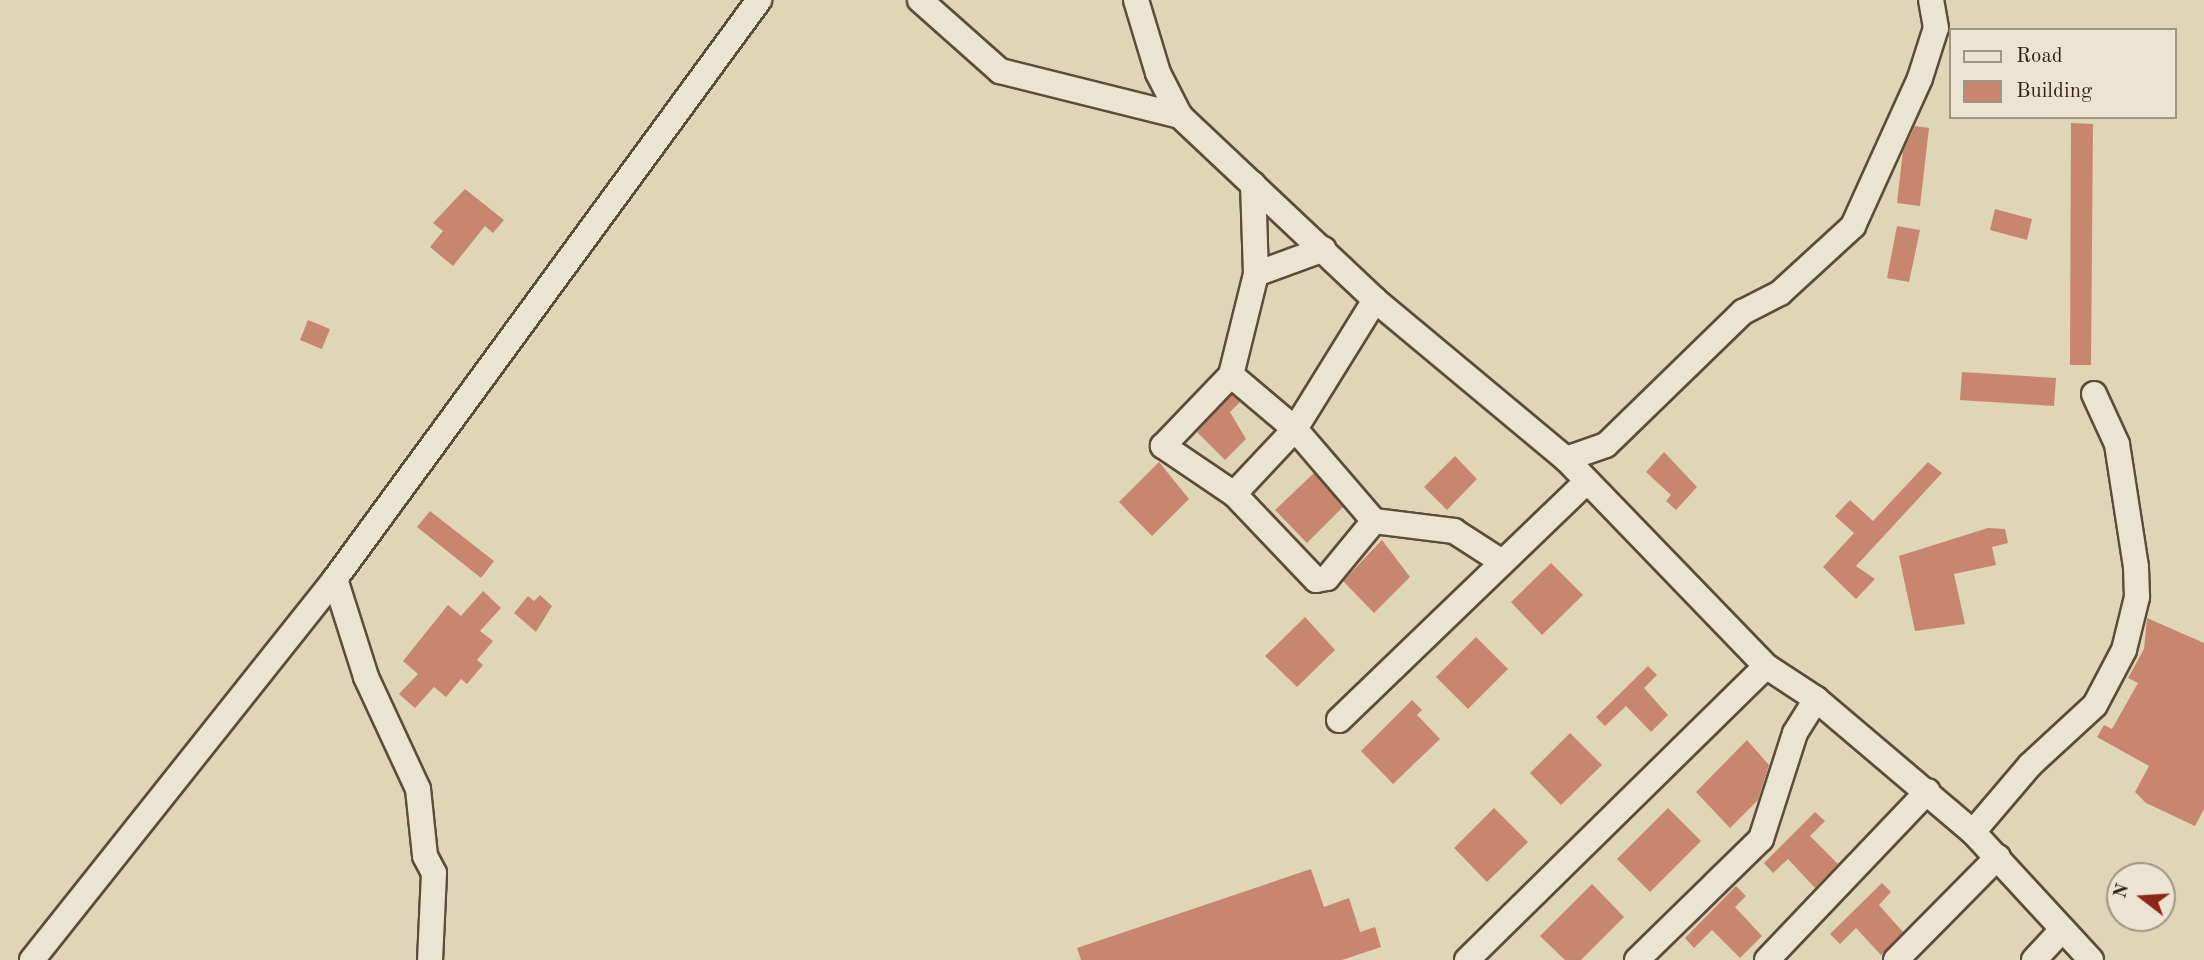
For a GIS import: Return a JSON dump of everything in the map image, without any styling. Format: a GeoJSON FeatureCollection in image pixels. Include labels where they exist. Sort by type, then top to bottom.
{"type":"FeatureCollection","features":[{"type":"Feature","properties":{"kind":"street"},"geometry":{"type":"LineString","coordinates":[[32,960],[335,579],[759,0]]}},
{"type":"Feature","properties":{"kind":"street"},"geometry":{"type":"LineString","coordinates":[[920,0],[1000,71],[1180,116]]}},
{"type":"Feature","properties":{"kind":"street"},"geometry":{"type":"LineString","coordinates":[[1136,0],[1158,73],[1180,116],[1375,300],[1566,459],[1766,666],[1816,699],[1928,791],[1973,832],[2091,960]]}},
{"type":"Feature","properties":{"kind":"street"},"geometry":{"type":"LineString","coordinates":[[1566,459],[1606,444],[1743,312],[1780,293],[1853,226],[1920,78],[1936,28],[1931,0]]}},
{"type":"Feature","properties":{"kind":"street"},"geometry":{"type":"LineString","coordinates":[[1253,184],[1256,274],[1231,375],[1163,446],[1234,494],[1317,580],[1327,578],[1374,521]]}},
{"type":"Feature","properties":{"kind":"street"},"geometry":{"type":"LineString","coordinates":[[1256,274],[1324,249]]}},
{"type":"Feature","properties":{"kind":"street"},"geometry":{"type":"LineString","coordinates":[[1234,494],[1295,429],[1375,300]]}},
{"type":"Feature","properties":{"kind":"street"},"geometry":{"type":"LineString","coordinates":[[1231,375],[1295,429],[1374,521],[1454,531],[1499,560]]}},
{"type":"Feature","properties":{"kind":"street"},"geometry":{"type":"LineString","coordinates":[[1973,832],[2030,765],[2095,705],[2124,650],[2137,597],[2136,566],[2117,444],[2094,394]]}},
{"type":"Feature","properties":{"kind":"street"},"geometry":{"type":"LineString","coordinates":[[1339,720],[1499,560],[1587,481]]}},
{"type":"Feature","properties":{"kind":"street"},"geometry":{"type":"LineString","coordinates":[[335,579],[366,677],[418,789],[425,856],[433,873],[430,960]]}},
{"type":"Feature","properties":{"kind":"street"},"geometry":{"type":"LineString","coordinates":[[1473,955],[1766,666]]}},
{"type":"Feature","properties":{"kind":"street"},"geometry":{"type":"LineString","coordinates":[[1637,960],[1761,839],[1795,733],[1816,699]]}},
{"type":"Feature","properties":{"kind":"street"},"geometry":{"type":"LineString","coordinates":[[1767,960],[1928,791]]}},
{"type":"Feature","properties":{"kind":"street"},"geometry":{"type":"LineString","coordinates":[[1896,960],[1998,858]]}},
{"type":"Feature","properties":{"kind":"street"},"geometry":{"type":"LineString","coordinates":[[2034,960],[2062,930]]}},
{"type":"Feature","properties":{"kind":"building"},"geometry":{"type":"Polygon","coordinates":[[[2071,123],[2093,124],[2091,365],[2070,365],[2071,123]]]}},
{"type":"Feature","properties":{"kind":"building"},"geometry":{"type":"Polygon","coordinates":[[[1915,126],[1929,128],[1920,206],[1897,203],[1903,151],[1915,126]]]}},
{"type":"Feature","properties":{"kind":"building"},"geometry":{"type":"Polygon","coordinates":[[[465,189],[504,220],[493,233],[485,226],[453,266],[430,247],[443,231],[433,223],[465,189]]]}},
{"type":"Feature","properties":{"kind":"building"},"geometry":{"type":"Polygon","coordinates":[[[1995,209],[2032,219],[2027,240],[1990,230],[1995,209]]]}},
{"type":"Feature","properties":{"kind":"building"},"geometry":{"type":"Polygon","coordinates":[[[1897,226],[1920,230],[1909,282],[1887,278],[1897,226]]]}},
{"type":"Feature","properties":{"kind":"building"},"geometry":{"type":"Polygon","coordinates":[[[308,320],[330,329],[322,349],[300,340],[308,320]]]}},
{"type":"Feature","properties":{"kind":"building"},"geometry":{"type":"Polygon","coordinates":[[[1962,372],[2056,378],[2054,406],[1960,400],[1962,372]]]}},
{"type":"Feature","properties":{"kind":"building"},"geometry":{"type":"Polygon","coordinates":[[[1232,395],[1240,402],[1230,412],[1246,439],[1225,460],[1197,432],[1232,395]]]}},
{"type":"Feature","properties":{"kind":"building"},"geometry":{"type":"Polygon","coordinates":[[[1664,452],[1697,487],[1676,510],[1666,501],[1671,495],[1646,472],[1664,452]]]}},
{"type":"Feature","properties":{"kind":"building"},"geometry":{"type":"Polygon","coordinates":[[[1455,456],[1477,479],[1447,510],[1424,487],[1455,456]]]}},
{"type":"Feature","properties":{"kind":"building"},"geometry":{"type":"Polygon","coordinates":[[[1159,462],[1189,499],[1152,536],[1119,502],[1159,462]]]}},
{"type":"Feature","properties":{"kind":"building"},"geometry":{"type":"Polygon","coordinates":[[[1928,462],[1942,473],[1856,566],[1875,579],[1856,599],[1823,567],[1854,533],[1835,516],[1850,500],[1873,521],[1928,462]]]}},
{"type":"Feature","properties":{"kind":"building"},"geometry":{"type":"Polygon","coordinates":[[[1314,473],[1343,507],[1307,543],[1275,510],[1314,473]]]}},
{"type":"Feature","properties":{"kind":"building"},"geometry":{"type":"Polygon","coordinates":[[[430,511],[494,561],[481,578],[417,527],[430,511]]]}},
{"type":"Feature","properties":{"kind":"building"},"geometry":{"type":"Polygon","coordinates":[[[1988,528],[2005,529],[2008,543],[1992,547],[1996,565],[1954,574],[1965,624],[1915,631],[1899,556],[1988,528]]]}},
{"type":"Feature","properties":{"kind":"building"},"geometry":{"type":"Polygon","coordinates":[[[1382,540],[1410,577],[1374,613],[1343,581],[1382,540]]]}},
{"type":"Feature","properties":{"kind":"building"},"geometry":{"type":"Polygon","coordinates":[[[1551,563],[1583,595],[1542,635],[1511,602],[1551,563]]]}},
{"type":"Feature","properties":{"kind":"building"},"geometry":{"type":"Polygon","coordinates":[[[483,591],[501,608],[480,631],[493,641],[477,660],[483,665],[467,684],[461,679],[446,697],[434,687],[415,708],[399,694],[418,674],[403,661],[448,605],[461,616],[483,591]]]}},
{"type":"Feature","properties":{"kind":"building"},"geometry":{"type":"Polygon","coordinates":[[[540,595],[552,606],[536,632],[514,613],[528,596],[534,601],[540,595]]]}},
{"type":"Feature","properties":{"kind":"building"},"geometry":{"type":"Polygon","coordinates":[[[1305,617],[1335,650],[1297,687],[1265,656],[1305,617]]]}},
{"type":"Feature","properties":{"kind":"building"},"geometry":{"type":"Polygon","coordinates":[[[2147,618],[2204,643],[2204,809],[2195,826],[2146,803],[2135,792],[2149,766],[2097,737],[2104,725],[2112,729],[2138,683],[2128,678],[2144,649],[2147,618]]]}},
{"type":"Feature","properties":{"kind":"building"},"geometry":{"type":"Polygon","coordinates":[[[1476,637],[1508,669],[1468,709],[1436,677],[1476,637]]]}},
{"type":"Feature","properties":{"kind":"building"},"geometry":{"type":"Polygon","coordinates":[[[1648,666],[1657,675],[1644,688],[1668,715],[1651,732],[1626,706],[1605,726],[1596,717],[1648,666]]]}},
{"type":"Feature","properties":{"kind":"building"},"geometry":{"type":"Polygon","coordinates":[[[1412,700],[1422,710],[1417,715],[1440,739],[1393,784],[1361,751],[1412,700]]]}},
{"type":"Feature","properties":{"kind":"building"},"geometry":{"type":"Polygon","coordinates":[[[1570,733],[1602,765],[1561,805],[1530,773],[1570,733]]]}},
{"type":"Feature","properties":{"kind":"building"},"geometry":{"type":"Polygon","coordinates":[[[1747,740],[1769,765],[1758,800],[1730,828],[1696,792],[1747,740]]]}},
{"type":"Feature","properties":{"kind":"building"},"geometry":{"type":"Polygon","coordinates":[[[1494,808],[1528,842],[1487,882],[1454,848],[1494,808]]]}},
{"type":"Feature","properties":{"kind":"building"},"geometry":{"type":"Polygon","coordinates":[[[1668,808],[1701,841],[1650,892],[1617,859],[1668,808]]]}},
{"type":"Feature","properties":{"kind":"building"},"geometry":{"type":"Polygon","coordinates":[[[1815,812],[1825,821],[1810,836],[1838,864],[1815,888],[1788,859],[1773,873],[1764,863],[1815,812]]]}},
{"type":"Feature","properties":{"kind":"building"},"geometry":{"type":"Polygon","coordinates":[[[1311,869],[1324,907],[1349,898],[1360,932],[1375,927],[1381,947],[1342,960],[1081,960],[1077,948],[1311,869]]]}},
{"type":"Feature","properties":{"kind":"building"},"geometry":{"type":"Polygon","coordinates":[[[1882,883],[1891,892],[1879,905],[1903,932],[1881,955],[1856,928],[1840,944],[1830,934],[1882,883]]]}},
{"type":"Feature","properties":{"kind":"building"},"geometry":{"type":"Polygon","coordinates":[[[1592,884],[1624,917],[1581,960],[1565,960],[1540,936],[1592,884]]]}},
{"type":"Feature","properties":{"kind":"building"},"geometry":{"type":"Polygon","coordinates":[[[1736,886],[1746,896],[1735,907],[1762,936],[1740,958],[1712,930],[1694,948],[1685,938],[1736,886]]]}}]}
